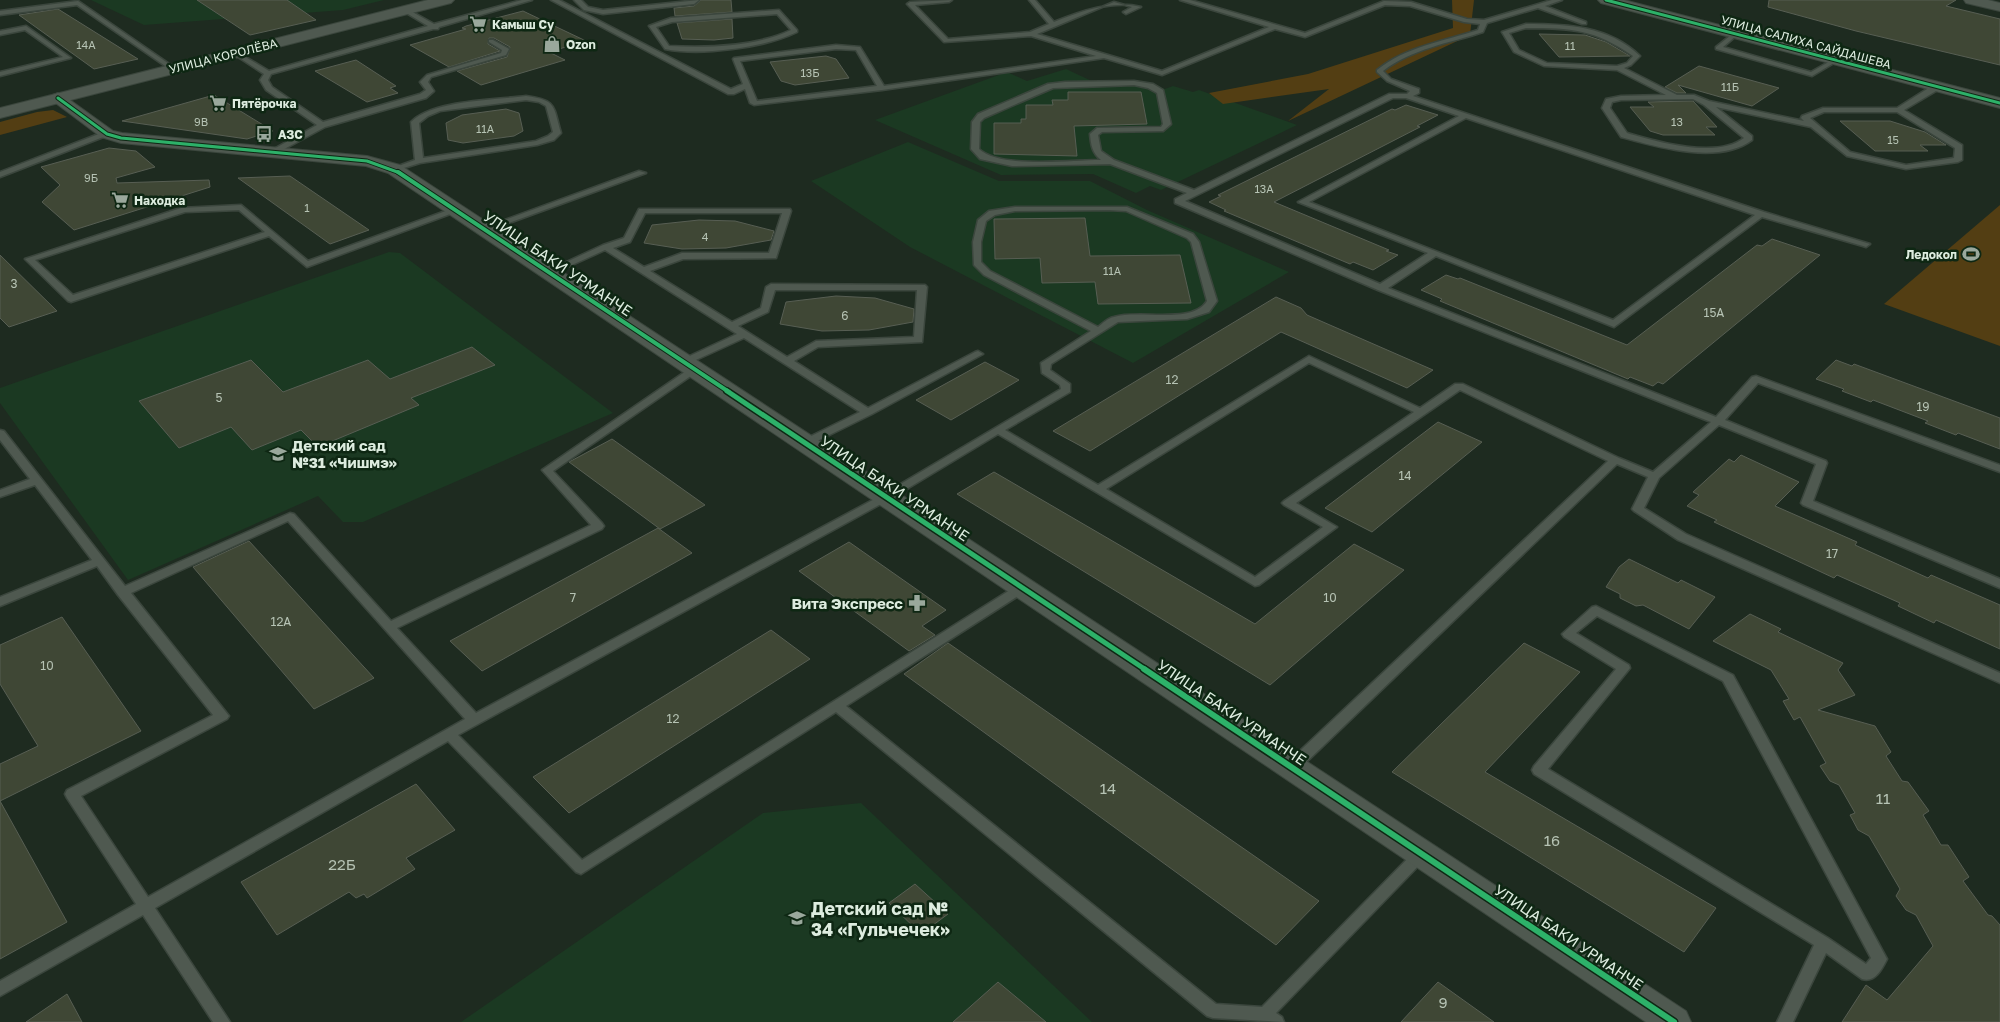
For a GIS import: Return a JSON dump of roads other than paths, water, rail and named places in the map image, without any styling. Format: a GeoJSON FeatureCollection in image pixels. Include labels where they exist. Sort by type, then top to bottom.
{"type":"FeatureCollection","features":[{"type":"Feature","properties":{"kind":"street","name":"УЛИЦА КОРОЛЁВА"},"geometry":{"type":"LineString","coordinates":[[0,113],[446,0]]}},
{"type":"Feature","properties":{"kind":"street","name":"УЛИЦА САЛИХА САЙДАШЕВА"},"geometry":{"type":"LineString","coordinates":[[1606,0],[2000,103]]}},
{"type":"Feature","properties":{"kind":"street"},"geometry":{"type":"LineString","coordinates":[[1971,0],[2000,7]]}},
{"type":"Feature","properties":{"kind":"street","name":"УЛИЦА БАКИ УРМАНЧЕ"},"geometry":{"type":"LineString","coordinates":[[58,98],[107,134],[121,138],[367,161],[394,169],[1674,1022]]}},
{"type":"Feature","properties":{"kind":"lane"},"geometry":{"type":"LineString","coordinates":[[322,124],[269,88],[264,80],[268,73],[436,28],[529,0]]}},
{"type":"Feature","properties":{"kind":"lane"},"geometry":{"type":"LineString","coordinates":[[554,0],[731,92],[747,85]]}},
{"type":"Feature","properties":{"kind":"lane"},"geometry":{"type":"LineString","coordinates":[[577,0],[586,9]]}},
{"type":"Feature","properties":{"kind":"lane"},"geometry":{"type":"LineString","coordinates":[[575,11],[586,9],[603,12],[694,2],[696,0]]}},
{"type":"Feature","properties":{"kind":"lane"},"geometry":{"type":"LineString","coordinates":[[949,0],[910,4],[946,41],[1031,34],[1114,0],[1138,6],[1126,12]]}},
{"type":"Feature","properties":{"kind":"lane"},"geometry":{"type":"LineString","coordinates":[[1032,0],[1053,25]]}},
{"type":"Feature","properties":{"kind":"lane"},"geometry":{"type":"LineString","coordinates":[[1183,0],[1305,35],[1384,3],[1411,4],[1466,21],[1484,22],[1559,0]]}},
{"type":"Feature","properties":{"kind":"lane"},"geometry":{"type":"LineString","coordinates":[[0,12],[78,3],[174,69]]}},
{"type":"Feature","properties":{"kind":"lane"},"geometry":{"type":"LineString","coordinates":[[1538,6],[1586,23],[1575,26],[1526,26],[1505,32],[1516,51],[1546,65],[1618,68],[1676,97]]}},
{"type":"Feature","properties":{"kind":"lane"},"geometry":{"type":"LineString","coordinates":[[405,10],[436,28]]}},
{"type":"Feature","properties":{"kind":"lane"},"geometry":{"type":"LineString","coordinates":[[652,51],[667,48],[688,50],[744,44],[787,36],[795,31],[779,12],[671,20],[652,26],[667,48]]}},
{"type":"Feature","properties":{"kind":"lane"},"geometry":{"type":"LineString","coordinates":[[1407,96],[1416,91],[1389,80],[1379,71],[1384,65],[1406,55],[1481,31],[1484,22]]}},
{"type":"Feature","properties":{"kind":"lane"},"geometry":{"type":"LineString","coordinates":[[1031,34],[1162,73],[1276,26]]}},
{"type":"Feature","properties":{"kind":"lane"},"geometry":{"type":"LineString","coordinates":[[1575,26],[1612,38],[1636,56],[1628,64],[1618,68]]}},
{"type":"Feature","properties":{"kind":"lane"},"geometry":{"type":"LineString","coordinates":[[0,33],[26,28],[68,58],[0,74]]}},
{"type":"Feature","properties":{"kind":"lane"},"geometry":{"type":"LineString","coordinates":[[276,152],[322,124],[424,96],[430,91],[424,82],[429,76],[504,54],[506,49],[491,41]]}},
{"type":"Feature","properties":{"kind":"lane"},"geometry":{"type":"LineString","coordinates":[[882,88],[858,48],[836,46],[736,59],[754,103],[882,88],[1105,56]]}},
{"type":"Feature","properties":{"kind":"lane"},"geometry":{"type":"LineString","coordinates":[[235,53],[268,73]]}},
{"type":"Feature","properties":{"kind":"lane"},"geometry":{"type":"LineString","coordinates":[[1111,162],[1012,164],[993,162],[983,158],[974,149],[976,122],[981,116],[1051,86],[1134,83],[1150,86],[1160,92],[1167,124],[1163,129],[1100,130],[1094,134],[1095,151],[1099,156],[1111,162],[1194,193]]}},
{"type":"Feature","properties":{"kind":"lane"},"geometry":{"type":"LineString","coordinates":[[1899,110],[1938,86]]}},
{"type":"Feature","properties":{"kind":"lane"},"geometry":{"type":"LineString","coordinates":[[1866,244],[1762,214],[1407,96],[1392,96],[1178,201],[1381,288],[1822,463],[1807,503],[2000,584]]}},
{"type":"Feature","properties":{"kind":"lane"},"geometry":{"type":"LineString","coordinates":[[394,169],[419,161],[538,143],[551,138],[557,132],[549,105],[541,100],[526,98],[438,109],[424,114],[415,122],[419,161]]}},
{"type":"Feature","properties":{"kind":"lane"},"geometry":{"type":"LineString","coordinates":[[1707,103],[1749,138],[1740,145],[1711,150],[1663,146],[1624,135],[1606,108],[1609,101],[1621,98],[1694,98],[1707,103],[1814,125]]}},
{"type":"Feature","properties":{"kind":"lane"},"geometry":{"type":"LineString","coordinates":[[1823,110],[1899,110],[1959,146],[1958,160],[1906,167],[1847,154],[1814,125],[1805,118],[1823,110]]}},
{"type":"Feature","properties":{"kind":"lane"},"geometry":{"type":"LineString","coordinates":[[1464,116],[1302,202],[1614,324],[1762,214]]}},
{"type":"Feature","properties":{"kind":"lane"},"geometry":{"type":"LineString","coordinates":[[0,175],[107,134]]}},
{"type":"Feature","properties":{"kind":"lane"},"geometry":{"type":"LineString","coordinates":[[484,229],[642,173]]}},
{"type":"Feature","properties":{"kind":"lane"},"geometry":{"type":"LineString","coordinates":[[270,233],[71,299],[30,259],[184,210],[240,208],[270,233],[307,264],[457,210]]}},
{"type":"Feature","properties":{"kind":"lane"},"geometry":{"type":"LineString","coordinates":[[0,989],[146,908],[474,720],[886,497],[1066,390],[1065,384],[1046,371],[1046,363],[1116,319],[1187,316],[1206,310],[1212,301],[1195,242],[1190,236],[1127,209],[1015,209],[992,213],[982,220],[976,242],[977,263],[987,273],[1097,330]]}},
{"type":"Feature","properties":{"kind":"lane"},"geometry":{"type":"LineString","coordinates":[[549,272],[606,247],[628,240],[642,211],[787,211],[773,256],[682,256],[643,270]]}},
{"type":"Feature","properties":{"kind":"lane"},"geometry":{"type":"LineString","coordinates":[[606,247],[868,412]]}},
{"type":"Feature","properties":{"kind":"lane"},"geometry":{"type":"LineString","coordinates":[[1381,288],[1436,254]]}},
{"type":"Feature","properties":{"kind":"lane"},"geometry":{"type":"LineString","coordinates":[[731,326],[765,310],[771,287],[922,286],[919,340],[816,344],[787,361]]}},
{"type":"Feature","properties":{"kind":"lane"},"geometry":{"type":"LineString","coordinates":[[389,627],[598,526],[547,470],[690,366],[744,334]]}},
{"type":"Feature","properties":{"kind":"lane"},"geometry":{"type":"LineString","coordinates":[[805,443],[978,354]]}},
{"type":"Feature","properties":{"kind":"lane"},"geometry":{"type":"LineString","coordinates":[[1099,489],[1309,359],[1421,412]]}},
{"type":"Feature","properties":{"kind":"lane"},"geometry":{"type":"LineString","coordinates":[[2000,469],[1756,379],[1718,421],[1654,476],[1638,509],[1682,537],[2000,678]]}},
{"type":"Feature","properties":{"kind":"lane"},"geometry":{"type":"LineString","coordinates":[[998,430],[1255,582],[1330,527],[1288,504],[1459,386],[1615,460],[1654,476]]}},
{"type":"Feature","properties":{"kind":"lane"},"geometry":{"type":"LineString","coordinates":[[0,433],[122,592],[222,716],[72,794],[222,1022]]}},
{"type":"Feature","properties":{"kind":"lane"},"geometry":{"type":"LineString","coordinates":[[1292,767],[1615,460]]}},
{"type":"Feature","properties":{"kind":"lane"},"geometry":{"type":"LineString","coordinates":[[0,494],[37,480]]}},
{"type":"Feature","properties":{"kind":"lane"},"geometry":{"type":"LineString","coordinates":[[122,592],[290,516],[474,720]]}},
{"type":"Feature","properties":{"kind":"lane"},"geometry":{"type":"LineString","coordinates":[[0,602],[100,561]]}},
{"type":"Feature","properties":{"kind":"lane"},"geometry":{"type":"LineString","coordinates":[[449,734],[581,868],[838,707],[1022,588]]}},
{"type":"Feature","properties":{"kind":"lane"},"geometry":{"type":"LineString","coordinates":[[1596,610],[1728,678],[1879,959],[1868,974],[1823,943],[1539,770],[1624,668],[1568,634],[1596,610]]}},
{"type":"Feature","properties":{"kind":"lane"},"geometry":{"type":"LineString","coordinates":[[838,707],[1213,1011],[1270,1018],[1421,853]]}},
{"type":"Feature","properties":{"kind":"lane"},"geometry":{"type":"LineString","coordinates":[[1785,1022],[1823,943]]}},
{"type":"Feature","properties":{"kind":"place","name":"Камыш Су"},"geometry":{"type":"Point","coordinates":[478,24]}},
{"type":"Feature","properties":{"kind":"place","name":"Ozon"},"geometry":{"type":"Point","coordinates":[552,44]}},
{"type":"Feature","properties":{"kind":"place","name":"Пятёрочка"},"geometry":{"type":"Point","coordinates":[218,103]}},
{"type":"Feature","properties":{"kind":"place","name":"АЗС"},"geometry":{"type":"Point","coordinates":[264,134]}},
{"type":"Feature","properties":{"kind":"place","name":"Находка"},"geometry":{"type":"Point","coordinates":[120,200]}},
{"type":"Feature","properties":{"kind":"place","name":"Ледокол"},"geometry":{"type":"Point","coordinates":[1971,254]}},
{"type":"Feature","properties":{"kind":"place","name":"Детский сад №31 «Чишмэ»"},"geometry":{"type":"Point","coordinates":[278,454]}},
{"type":"Feature","properties":{"kind":"place","name":"Вита Экспресс"},"geometry":{"type":"Point","coordinates":[917,603]}},
{"type":"Feature","properties":{"kind":"place","name":"Детский сад № 34 «Гульчечек»"},"geometry":{"type":"Point","coordinates":[797,918]}}]}
